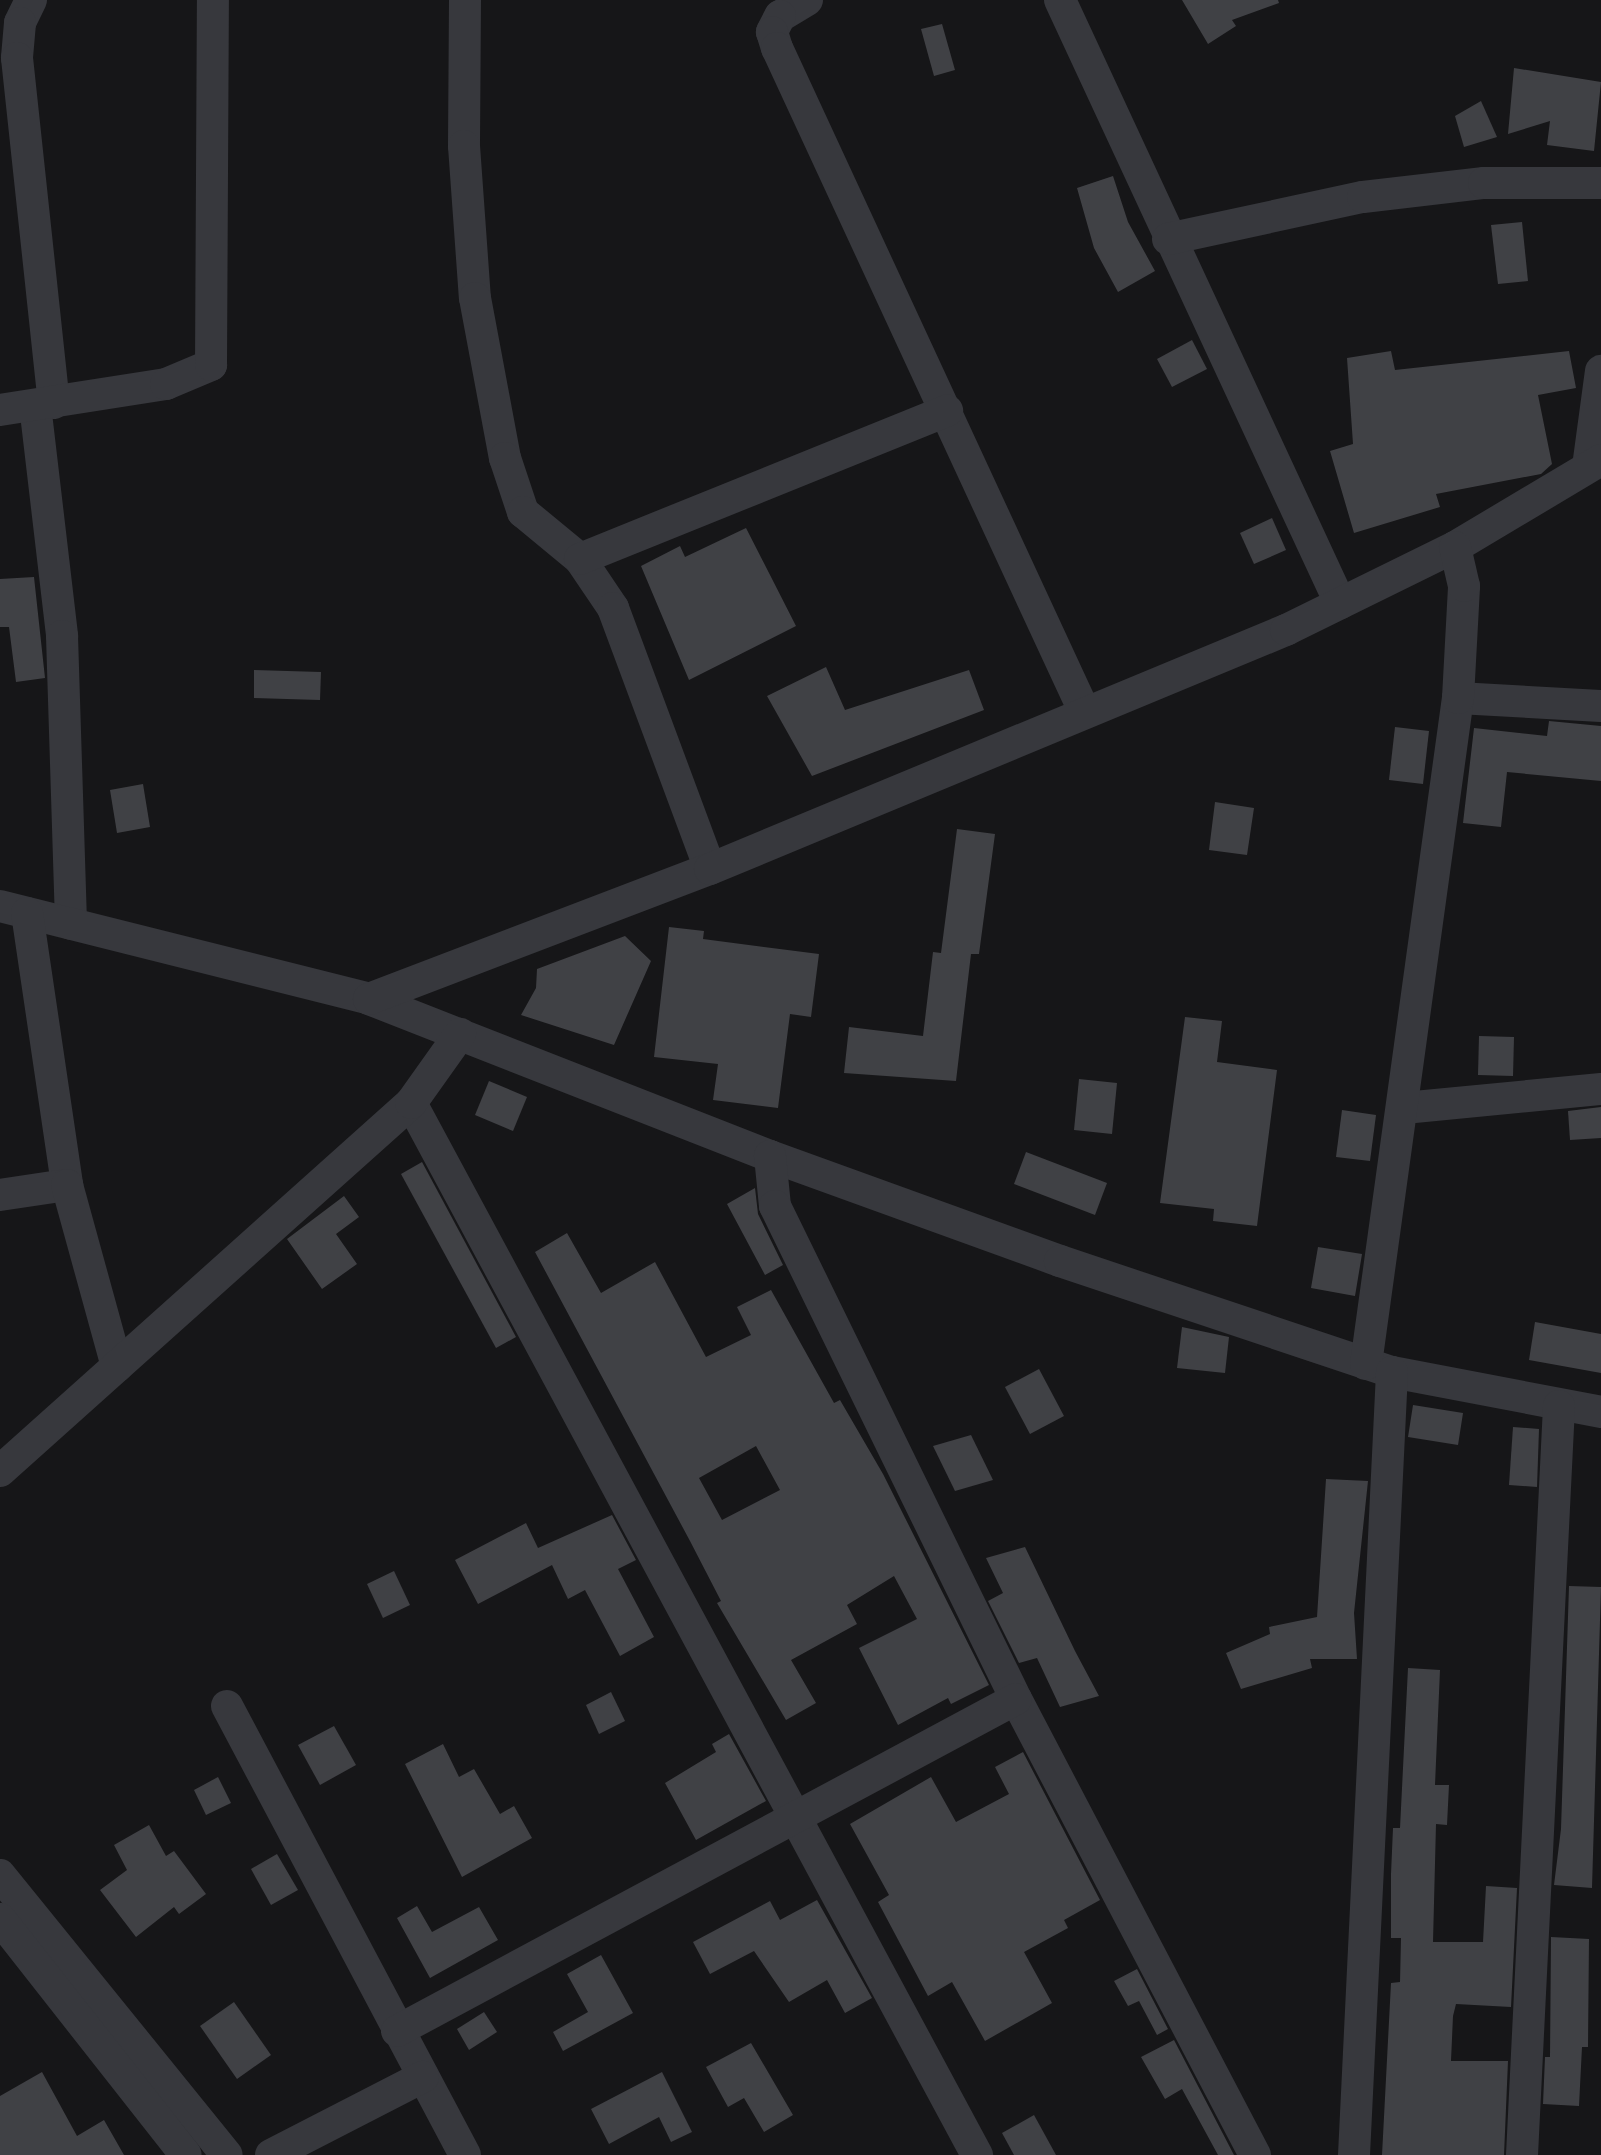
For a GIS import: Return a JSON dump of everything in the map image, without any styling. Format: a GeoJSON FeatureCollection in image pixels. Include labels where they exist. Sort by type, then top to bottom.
{"type":"FeatureCollection","features":[{"type":"Feature","properties":{"kind":"street"},"geometry":{"type":"LineString","coordinates":[[31,0],[20,23],[17,58],[62,636],[71,923]]}},
{"type":"Feature","properties":{"kind":"street"},"geometry":{"type":"LineString","coordinates":[[0,410],[166,384],[211,365],[213,0]]}},
{"type":"Feature","properties":{"kind":"street"},"geometry":{"type":"LineString","coordinates":[[465,0],[464,146],[475,298],[505,458],[523,512],[580,559],[631,650],[710,869]]}},
{"type":"Feature","properties":{"kind":"street"},"geometry":{"type":"LineString","coordinates":[[807,0],[780,16],[772,32],[777,48],[1084,711]]}},
{"type":"Feature","properties":{"kind":"street"},"geometry":{"type":"LineString","coordinates":[[1060,0],[1168,239],[1340,603]]}},
{"type":"Feature","properties":{"kind":"street"},"geometry":{"type":"LineString","coordinates":[[1168,239],[1363,197],[1484,183],[1601,183]]}},
{"type":"Feature","properties":{"kind":"street"},"geometry":{"type":"LineString","coordinates":[[369,999],[710,869],[1340,603],[1455,547],[1595,464],[1601,371]]}},
{"type":"Feature","properties":{"kind":"street"},"geometry":{"type":"LineString","coordinates":[[580,559],[947,411]]}},
{"type":"Feature","properties":{"kind":"street"},"geometry":{"type":"LineString","coordinates":[[1354,2155],[1379,1368],[1404,1108],[1458,698],[1464,586],[1455,547]]}},
{"type":"Feature","properties":{"kind":"street"},"geometry":{"type":"LineString","coordinates":[[1458,698],[1601,706]]}},
{"type":"Feature","properties":{"kind":"street"},"geometry":{"type":"LineString","coordinates":[[117,1366],[67,1185],[14,909],[369,999],[770,1156],[1060,1261],[1379,1368],[1559,1406],[1601,1412]]}},
{"type":"Feature","properties":{"kind":"street"},"geometry":{"type":"LineString","coordinates":[[1,1466],[411,1103],[460,1034]]}},
{"type":"Feature","properties":{"kind":"street"},"geometry":{"type":"LineString","coordinates":[[1404,1108],[1601,1089]]}},
{"type":"Feature","properties":{"kind":"street"},"geometry":{"type":"LineString","coordinates":[[411,1103],[798,1816],[977,2155]]}},
{"type":"Feature","properties":{"kind":"street"},"geometry":{"type":"LineString","coordinates":[[770,1156],[775,1206],[1016,1699],[1255,2155]]}},
{"type":"Feature","properties":{"kind":"street"},"geometry":{"type":"LineString","coordinates":[[0,1195],[67,1185]]}},
{"type":"Feature","properties":{"kind":"street"},"geometry":{"type":"LineString","coordinates":[[1522,2155],[1559,1406]]}},
{"type":"Feature","properties":{"kind":"street"},"geometry":{"type":"LineString","coordinates":[[397,2031],[1016,1699]]}},
{"type":"Feature","properties":{"kind":"street"},"geometry":{"type":"LineString","coordinates":[[227,1706],[397,2031],[466,2155]]}},
{"type":"Feature","properties":{"kind":"street"},"geometry":{"type":"LineString","coordinates":[[0,1875],[227,2155]]}},
{"type":"Feature","properties":{"kind":"street"},"geometry":{"type":"LineString","coordinates":[[0,1919],[186,2155]]}},
{"type":"Feature","properties":{"kind":"street"},"geometry":{"type":"LineString","coordinates":[[271,2155],[423,2077]]}},
{"type":"Feature","properties":{"kind":"building"},"geometry":{"type":"Polygon","coordinates":[[[1182,0],[1278,0],[1279,3],[1232,20],[1236,26],[1208,44],[1182,0]]]}},
{"type":"Feature","properties":{"kind":"building"},"geometry":{"type":"Polygon","coordinates":[[[942,24],[955,70],[934,76],[921,29],[942,24]]]}},
{"type":"Feature","properties":{"kind":"building"},"geometry":{"type":"Polygon","coordinates":[[[1514,68],[1601,82],[1594,151],[1547,145],[1550,121],[1508,134],[1514,68]]]}},
{"type":"Feature","properties":{"kind":"building"},"geometry":{"type":"Polygon","coordinates":[[[1481,101],[1497,137],[1464,147],[1455,116],[1481,101]]]}},
{"type":"Feature","properties":{"kind":"building"},"geometry":{"type":"Polygon","coordinates":[[[1113,176],[1128,222],[1155,271],[1118,292],[1094,248],[1077,188],[1113,176]]]}},
{"type":"Feature","properties":{"kind":"building"},"geometry":{"type":"Polygon","coordinates":[[[1522,222],[1528,281],[1498,284],[1491,225],[1522,222]]]}},
{"type":"Feature","properties":{"kind":"building"},"geometry":{"type":"Polygon","coordinates":[[[1192,340],[1207,369],[1172,387],[1157,359],[1192,340]]]}},
{"type":"Feature","properties":{"kind":"building"},"geometry":{"type":"Polygon","coordinates":[[[1391,351],[1395,370],[1569,351],[1576,388],[1538,395],[1552,464],[1541,474],[1436,494],[1440,507],[1354,533],[1330,451],[1353,444],[1347,358],[1391,351]]]}},
{"type":"Feature","properties":{"kind":"building"},"geometry":{"type":"Polygon","coordinates":[[[1272,518],[1286,550],[1254,564],[1240,533],[1272,518]]]}},
{"type":"Feature","properties":{"kind":"building"},"geometry":{"type":"Polygon","coordinates":[[[746,528],[796,626],[689,680],[641,566],[680,546],[685,557],[746,528]]]}},
{"type":"Feature","properties":{"kind":"building"},"geometry":{"type":"Polygon","coordinates":[[[34,577],[45,678],[16,682],[9,627],[0,627],[0,579],[34,577]]]}},
{"type":"Feature","properties":{"kind":"building"},"geometry":{"type":"Polygon","coordinates":[[[826,667],[845,710],[969,670],[984,710],[812,776],[767,696],[826,667]]]}},
{"type":"Feature","properties":{"kind":"building"},"geometry":{"type":"Polygon","coordinates":[[[254,670],[321,672],[320,700],[254,698],[254,670]]]}},
{"type":"Feature","properties":{"kind":"building"},"geometry":{"type":"Polygon","coordinates":[[[1549,721],[1601,726],[1601,781],[1507,772],[1501,827],[1463,823],[1474,728],[1547,736],[1549,721]]]}},
{"type":"Feature","properties":{"kind":"building"},"geometry":{"type":"Polygon","coordinates":[[[1395,727],[1429,731],[1423,784],[1389,780],[1395,727]]]}},
{"type":"Feature","properties":{"kind":"building"},"geometry":{"type":"Polygon","coordinates":[[[143,784],[150,827],[117,833],[110,790],[143,784]]]}},
{"type":"Feature","properties":{"kind":"building"},"geometry":{"type":"Polygon","coordinates":[[[1215,802],[1254,808],[1247,855],[1209,850],[1215,802]]]}},
{"type":"Feature","properties":{"kind":"building"},"geometry":{"type":"Polygon","coordinates":[[[957,829],[995,834],[979,954],[971,954],[956,1081],[844,1073],[849,1027],[923,1036],[933,952],[941,953],[957,829]]]}},
{"type":"Feature","properties":{"kind":"building"},"geometry":{"type":"Polygon","coordinates":[[[669,927],[704,931],[703,939],[819,954],[811,1017],[790,1014],[778,1108],[713,1100],[718,1064],[654,1057],[669,927]]]}},
{"type":"Feature","properties":{"kind":"building"},"geometry":{"type":"Polygon","coordinates":[[[625,936],[651,961],[614,1045],[521,1015],[536,988],[537,969],[625,936]]]}},
{"type":"Feature","properties":{"kind":"building"},"geometry":{"type":"Polygon","coordinates":[[[1185,1017],[1222,1021],[1217,1062],[1277,1070],[1257,1226],[1213,1221],[1214,1209],[1160,1203],[1185,1017]]]}},
{"type":"Feature","properties":{"kind":"building"},"geometry":{"type":"Polygon","coordinates":[[[1479,1036],[1514,1037],[1513,1076],[1478,1075],[1479,1036]]]}},
{"type":"Feature","properties":{"kind":"building"},"geometry":{"type":"Polygon","coordinates":[[[1079,1079],[1117,1083],[1112,1134],[1074,1130],[1079,1079]]]}},
{"type":"Feature","properties":{"kind":"building"},"geometry":{"type":"Polygon","coordinates":[[[489,1081],[527,1097],[513,1131],[475,1115],[489,1081]]]}},
{"type":"Feature","properties":{"kind":"building"},"geometry":{"type":"Polygon","coordinates":[[[1601,1107],[1601,1138],[1570,1140],[1568,1111],[1601,1107]]]}},
{"type":"Feature","properties":{"kind":"building"},"geometry":{"type":"Polygon","coordinates":[[[1342,1110],[1376,1115],[1370,1161],[1336,1157],[1342,1110]]]}},
{"type":"Feature","properties":{"kind":"building"},"geometry":{"type":"Polygon","coordinates":[[[1026,1152],[1107,1183],[1095,1215],[1014,1184],[1026,1152]]]}},
{"type":"Feature","properties":{"kind":"building"},"geometry":{"type":"Polygon","coordinates":[[[422,1162],[516,1337],[496,1348],[401,1174],[422,1162]]]}},
{"type":"Feature","properties":{"kind":"building"},"geometry":{"type":"Polygon","coordinates":[[[755,1188],[758,1214],[783,1265],[765,1275],[727,1204],[755,1188]]]}},
{"type":"Feature","properties":{"kind":"building"},"geometry":{"type":"Polygon","coordinates":[[[344,1196],[359,1217],[336,1234],[357,1264],[322,1289],[287,1239],[344,1196]]]}},
{"type":"Feature","properties":{"kind":"building"},"geometry":{"type":"Polygon","coordinates":[[[567,1233],[601,1293],[655,1262],[706,1357],[751,1335],[737,1307],[771,1290],[834,1403],[840,1400],[883,1474],[989,1685],[951,1704],[948,1698],[898,1725],[859,1648],[917,1619],[894,1576],[847,1605],[857,1624],[791,1660],[816,1703],[786,1720],[717,1603],[721,1601],[690,1541],[535,1252],[567,1233]],[[756,1446],[699,1478],[722,1520],[780,1490],[756,1446]]]}},
{"type":"Feature","properties":{"kind":"building"},"geometry":{"type":"Polygon","coordinates":[[[1318,1247],[1362,1254],[1355,1296],[1311,1288],[1318,1247]]]}},
{"type":"Feature","properties":{"kind":"building"},"geometry":{"type":"Polygon","coordinates":[[[1535,1322],[1601,1334],[1601,1373],[1529,1360],[1535,1322]]]}},
{"type":"Feature","properties":{"kind":"building"},"geometry":{"type":"Polygon","coordinates":[[[1182,1327],[1229,1337],[1225,1373],[1177,1368],[1182,1327]]]}},
{"type":"Feature","properties":{"kind":"building"},"geometry":{"type":"Polygon","coordinates":[[[1039,1369],[1064,1416],[1030,1434],[1005,1387],[1039,1369]]]}},
{"type":"Feature","properties":{"kind":"building"},"geometry":{"type":"Polygon","coordinates":[[[1413,1405],[1463,1413],[1458,1445],[1408,1437],[1413,1405]]]}},
{"type":"Feature","properties":{"kind":"building"},"geometry":{"type":"Polygon","coordinates":[[[1513,1427],[1539,1429],[1537,1487],[1509,1485],[1513,1427]]]}},
{"type":"Feature","properties":{"kind":"building"},"geometry":{"type":"Polygon","coordinates":[[[971,1435],[993,1480],[955,1491],[933,1446],[971,1435]]]}},
{"type":"Feature","properties":{"kind":"building"},"geometry":{"type":"Polygon","coordinates":[[[1326,1479],[1368,1481],[1354,1613],[1357,1659],[1310,1659],[1312,1668],[1241,1689],[1226,1653],[1270,1634],[1269,1627],[1317,1617],[1326,1479]]]}},
{"type":"Feature","properties":{"kind":"building"},"geometry":{"type":"Polygon","coordinates":[[[612,1515],[636,1560],[618,1569],[654,1637],[620,1656],[585,1590],[568,1599],[552,1565],[478,1604],[455,1560],[526,1523],[538,1548],[612,1515]]]}},
{"type":"Feature","properties":{"kind":"building"},"geometry":{"type":"Polygon","coordinates":[[[1025,1547],[1099,1696],[1060,1707],[1037,1658],[1019,1663],[988,1601],[1003,1593],[986,1558],[1025,1547]]]}},
{"type":"Feature","properties":{"kind":"building"},"geometry":{"type":"Polygon","coordinates":[[[394,1571],[410,1605],[383,1618],[367,1584],[394,1571]]]}},
{"type":"Feature","properties":{"kind":"building"},"geometry":{"type":"Polygon","coordinates":[[[1569,1586],[1601,1587],[1592,1888],[1554,1885],[1561,1829],[1569,1586]]]}},
{"type":"Feature","properties":{"kind":"building"},"geometry":{"type":"Polygon","coordinates":[[[1408,1668],[1440,1670],[1435,1785],[1449,1785],[1447,1825],[1436,1824],[1433,1942],[1483,1942],[1486,1886],[1517,1888],[1511,2007],[1456,2004],[1453,2016],[1451,2061],[1508,2061],[1504,2155],[1382,2155],[1391,1983],[1400,1982],[1401,1938],[1391,1938],[1391,1874],[1393,1828],[1400,1828],[1408,1668]]]}},
{"type":"Feature","properties":{"kind":"building"},"geometry":{"type":"Polygon","coordinates":[[[611,1692],[625,1721],[599,1734],[586,1705],[611,1692]]]}},
{"type":"Feature","properties":{"kind":"building"},"geometry":{"type":"Polygon","coordinates":[[[334,1726],[356,1765],[320,1785],[298,1745],[334,1726]]]}},
{"type":"Feature","properties":{"kind":"building"},"geometry":{"type":"Polygon","coordinates":[[[729,1734],[766,1801],[696,1840],[665,1783],[716,1752],[712,1744],[729,1734]]]}},
{"type":"Feature","properties":{"kind":"building"},"geometry":{"type":"Polygon","coordinates":[[[443,1744],[459,1777],[474,1769],[500,1814],[514,1806],[532,1838],[462,1877],[405,1764],[443,1744]]]}},
{"type":"Feature","properties":{"kind":"building"},"geometry":{"type":"Polygon","coordinates":[[[1023,1752],[1100,1900],[1064,1920],[1068,1928],[1024,1952],[1052,2003],[985,2041],[952,1982],[928,1996],[878,1902],[889,1895],[850,1824],[931,1777],[956,1822],[1009,1794],[995,1767],[1023,1752]]]}},
{"type":"Feature","properties":{"kind":"building"},"geometry":{"type":"Polygon","coordinates":[[[218,1777],[231,1803],[206,1815],[194,1790],[218,1777]]]}},
{"type":"Feature","properties":{"kind":"building"},"geometry":{"type":"Polygon","coordinates":[[[149,1825],[166,1856],[174,1851],[206,1894],[179,1914],[174,1907],[136,1937],[100,1890],[127,1870],[114,1845],[149,1825]]]}},
{"type":"Feature","properties":{"kind":"building"},"geometry":{"type":"Polygon","coordinates":[[[277,1854],[298,1890],[271,1905],[251,1869],[277,1854]]]}},
{"type":"Feature","properties":{"kind":"building"},"geometry":{"type":"Polygon","coordinates":[[[817,1900],[872,1998],[845,2013],[827,1980],[789,2002],[754,1951],[710,1974],[693,1942],[770,1901],[780,1920],[817,1900]]]}},
{"type":"Feature","properties":{"kind":"building"},"geometry":{"type":"Polygon","coordinates":[[[417,1906],[432,1932],[479,1907],[498,1940],[430,1978],[397,1918],[417,1906]]]}},
{"type":"Feature","properties":{"kind":"building"},"geometry":{"type":"Polygon","coordinates":[[[1551,1937],[1589,1939],[1588,2047],[1582,2047],[1579,2106],[1543,2104],[1545,2057],[1550,2057],[1551,1937]]]}},
{"type":"Feature","properties":{"kind":"building"},"geometry":{"type":"Polygon","coordinates":[[[601,1955],[633,2013],[563,2051],[553,2032],[588,2012],[567,1974],[601,1955]]]}},
{"type":"Feature","properties":{"kind":"building"},"geometry":{"type":"Polygon","coordinates":[[[1137,1969],[1168,2029],[1157,2035],[1139,2001],[1128,2006],[1114,1981],[1137,1969]]]}},
{"type":"Feature","properties":{"kind":"building"},"geometry":{"type":"Polygon","coordinates":[[[234,2002],[271,2055],[237,2079],[200,2026],[234,2002]]]}},
{"type":"Feature","properties":{"kind":"building"},"geometry":{"type":"Polygon","coordinates":[[[484,2012],[497,2032],[469,2050],[457,2029],[484,2012]]]}},
{"type":"Feature","properties":{"kind":"building"},"geometry":{"type":"Polygon","coordinates":[[[1174,2040],[1234,2155],[1218,2155],[1182,2089],[1165,2099],[1141,2057],[1174,2040]]]}},
{"type":"Feature","properties":{"kind":"building"},"geometry":{"type":"Polygon","coordinates":[[[751,2043],[793,2115],[764,2132],[744,2098],[728,2107],[706,2067],[751,2043]]]}},
{"type":"Feature","properties":{"kind":"building"},"geometry":{"type":"Polygon","coordinates":[[[42,2072],[77,2136],[104,2120],[124,2155],[0,2155],[0,2096],[42,2072]]]}},
{"type":"Feature","properties":{"kind":"building"},"geometry":{"type":"Polygon","coordinates":[[[662,2072],[692,2132],[671,2142],[659,2117],[609,2144],[591,2109],[662,2072]]]}},
{"type":"Feature","properties":{"kind":"building"},"geometry":{"type":"Polygon","coordinates":[[[1034,2115],[1056,2155],[1014,2155],[1002,2133],[1034,2115]]]}}]}
